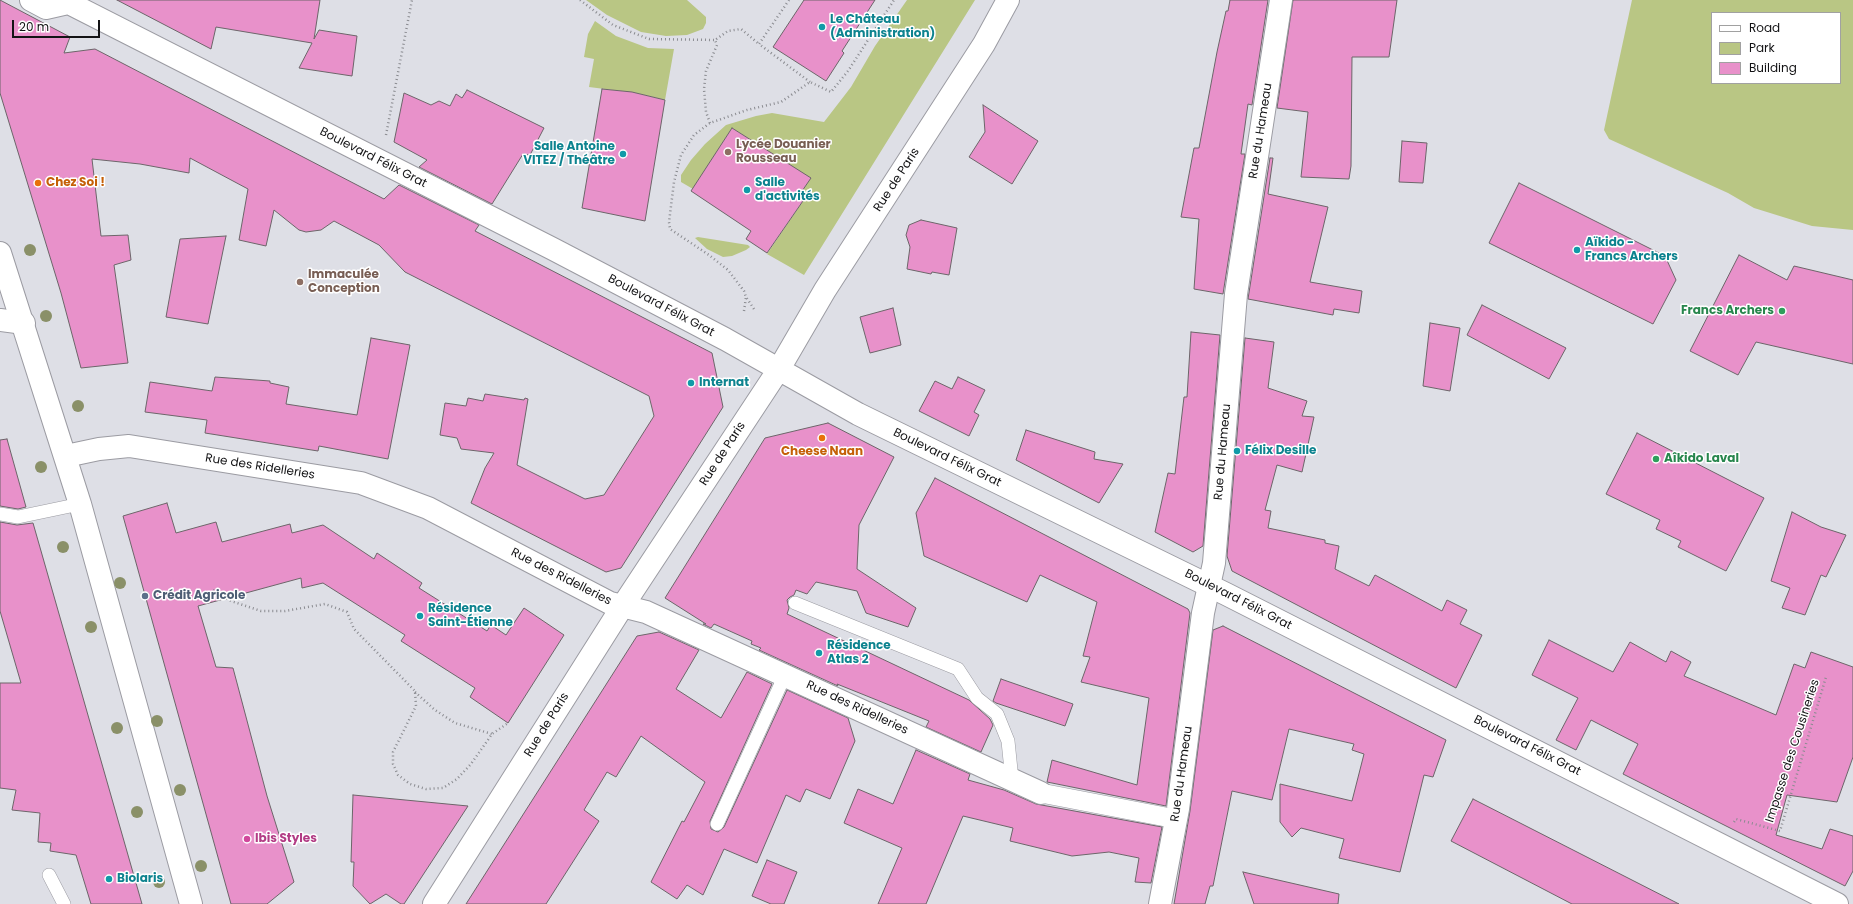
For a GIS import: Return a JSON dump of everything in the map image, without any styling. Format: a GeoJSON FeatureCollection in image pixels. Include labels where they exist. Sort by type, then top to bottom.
{"type":"FeatureCollection","features":[{"type":"Feature","properties":{"kind":"main road"},"geometry":{"type":"LineString","coordinates":[[31,0],[46,8],[66,1]]}},
{"type":"Feature","properties":{"kind":"main road","name":"Rue de Paris"},"geometry":{"type":"LineString","coordinates":[[434,904],[622,607],[779,369],[825,290],[984,44],[1008,0]]}},
{"type":"Feature","properties":{"kind":"main road","name":"Rue du Hameau"},"geometry":{"type":"LineString","coordinates":[[1160,904],[1176,819],[1208,585],[1214,563],[1236,294],[1281,0]]}},
{"type":"Feature","properties":{"kind":"main road","name":"Boulevard Félix Grat"},"geometry":{"type":"LineString","coordinates":[[66,1],[553,249],[779,369],[858,414],[1208,585],[1837,904]]}},
{"type":"Feature","properties":{"kind":"main road"},"geometry":{"type":"LineString","coordinates":[[0,253],[66,456],[191,904]]}},
{"type":"Feature","properties":{"kind":"main road"},"geometry":{"type":"LineString","coordinates":[[0,320],[24,323]]}},
{"type":"Feature","properties":{"kind":"main road","name":"Rue des Ridelleries"},"geometry":{"type":"LineString","coordinates":[[66,456],[99,449],[129,446],[361,483],[428,508],[598,597],[622,607],[646,612],[1041,793]]}},
{"type":"Feature","properties":{"kind":"street","name":"Rue des Ridelleries"},"geometry":{"type":"LineString","coordinates":[[1041,793],[1176,819]]}},
{"type":"Feature","properties":{"kind":"lane"},"geometry":{"type":"LineString","coordinates":[[0,514],[18,517],[80,504]]}},
{"type":"Feature","properties":{"kind":"lane"},"geometry":{"type":"LineString","coordinates":[[795,603],[958,669],[977,698],[997,714],[1008,741],[1012,780]]}},
{"type":"Feature","properties":{"kind":"lane"},"geometry":{"type":"LineString","coordinates":[[717,824],[785,675]]}},
{"type":"Feature","properties":{"kind":"lane"},"geometry":{"type":"LineString","coordinates":[[49,875],[64,904]]}},
{"type":"Feature","properties":{"kind":"path"},"geometry":{"type":"LineString","coordinates":[[386,138],[412,0]]}},
{"type":"Feature","properties":{"kind":"path"},"geometry":{"type":"LineString","coordinates":[[580,0],[613,25],[649,39],[715,40],[728,31],[741,29],[810,82],[831,92],[848,71],[894,0]]}},
{"type":"Feature","properties":{"kind":"path"},"geometry":{"type":"LineString","coordinates":[[759,44],[789,0]]}},
{"type":"Feature","properties":{"kind":"path"},"geometry":{"type":"LineString","coordinates":[[710,123],[706,112],[704,89],[706,71],[717,45],[715,40]]}},
{"type":"Feature","properties":{"kind":"path"},"geometry":{"type":"LineString","coordinates":[[754,309],[746,297],[744,290],[728,270],[709,255],[670,229],[669,222],[674,182],[680,155],[694,135],[710,123],[747,110],[781,102],[810,82]]}},
{"type":"Feature","properties":{"kind":"path"},"geometry":{"type":"LineString","coordinates":[[744,311],[746,297]]}},
{"type":"Feature","properties":{"kind":"path"},"geometry":{"type":"LineString","coordinates":[[213,590],[230,601],[261,612],[285,611],[325,604],[347,612],[354,630],[435,710],[455,723],[492,734]]}},
{"type":"Feature","properties":{"kind":"path","name":"Impasse des Cousineries"},"geometry":{"type":"LineString","coordinates":[[1720,844],[1736,819],[1780,831],[1826,677]]}},
{"type":"Feature","properties":{"kind":"path"},"geometry":{"type":"LineString","coordinates":[[415,691],[416,706],[393,752],[393,764],[398,774],[410,784],[426,789],[443,788],[457,779],[471,764],[492,734],[508,723]]}},
{"type":"Feature","properties":{"kind":"green space"},"geometry":{"type":"Polygon","coordinates":[[[586,0],[687,0],[706,17],[706,23],[703,29],[687,35],[666,36],[641,32],[607,15],[586,0]]]}},
{"type":"Feature","properties":{"kind":"green space"},"geometry":{"type":"Polygon","coordinates":[[[907,0],[975,0],[804,275],[767,254],[805,198],[800,194],[810,178],[732,128],[693,189],[681,182],[681,175],[691,160],[705,144],[726,125],[772,113],[824,122],[851,87],[875,46],[907,0]]]}},
{"type":"Feature","properties":{"kind":"green space"},"geometry":{"type":"Polygon","coordinates":[[[1632,0],[1853,0],[1853,230],[1812,226],[1754,208],[1728,193],[1609,139],[1604,130],[1632,0]]]}},
{"type":"Feature","properties":{"kind":"green space"},"geometry":{"type":"Polygon","coordinates":[[[595,21],[616,36],[648,48],[674,49],[665,100],[636,93],[589,87],[594,59],[584,57],[588,34],[595,21]]]}},
{"type":"Feature","properties":{"kind":"green space"},"geometry":{"type":"Polygon","coordinates":[[[698,237],[748,245],[750,247],[732,256],[723,257],[707,249],[695,238],[698,237]]]}},
{"type":"Feature","properties":{"kind":"building"},"geometry":{"type":"Polygon","coordinates":[[[0,0],[70,37],[64,53],[95,49],[384,199],[399,185],[479,225],[475,231],[712,353],[723,407],[621,568],[606,572],[471,503],[485,468],[494,453],[461,449],[457,438],[440,435],[445,403],[466,406],[468,398],[483,401],[485,394],[524,400],[525,398],[528,399],[517,465],[585,499],[604,495],[654,416],[649,396],[405,272],[379,245],[334,221],[321,230],[306,232],[299,230],[274,210],[266,246],[239,240],[248,189],[190,158],[189,173],[140,164],[92,159],[101,236],[128,235],[131,260],[114,265],[128,363],[81,368],[61,293],[0,93],[0,0]]]}},
{"type":"Feature","properties":{"kind":"building"},"geometry":{"type":"Polygon","coordinates":[[[117,0],[320,0],[314,39],[319,30],[357,36],[352,76],[299,68],[312,43],[216,27],[211,49],[117,0]]]}},
{"type":"Feature","properties":{"kind":"building","name":"Le Château (Administration)"},"geometry":{"type":"Polygon","coordinates":[[[804,0],[875,0],[842,51],[844,53],[826,81],[773,47],[804,0]]]}},
{"type":"Feature","properties":{"kind":"building"},"geometry":{"type":"Polygon","coordinates":[[[1230,0],[1268,0],[1252,105],[1248,104],[1241,154],[1245,154],[1223,294],[1194,289],[1199,219],[1181,217],[1194,148],[1199,148],[1217,52],[1226,11],[1228,11],[1230,0]]]}},
{"type":"Feature","properties":{"kind":"building"},"geometry":{"type":"Polygon","coordinates":[[[1293,0],[1397,0],[1389,57],[1352,57],[1351,166],[1349,179],[1301,177],[1308,112],[1277,108],[1293,0]]]}},
{"type":"Feature","properties":{"kind":"building","name":"Salle Antoine VITEZ / Théâtre"},"geometry":{"type":"Polygon","coordinates":[[[602,89],[632,92],[665,100],[645,221],[582,208],[602,89]]]}},
{"type":"Feature","properties":{"kind":"building"},"geometry":{"type":"Polygon","coordinates":[[[467,90],[544,128],[530,155],[523,154],[492,204],[419,167],[427,160],[394,142],[404,93],[431,105],[439,101],[450,106],[456,94],[462,98],[467,90]]]}},
{"type":"Feature","properties":{"kind":"building"},"geometry":{"type":"Polygon","coordinates":[[[983,105],[1038,141],[1012,184],[969,157],[985,132],[983,105]]]}},
{"type":"Feature","properties":{"kind":"building","name":"Salle d'activités"},"geometry":{"type":"Polygon","coordinates":[[[732,128],[811,178],[800,194],[805,198],[767,253],[746,239],[751,231],[691,191],[732,128]]]}},
{"type":"Feature","properties":{"kind":"building"},"geometry":{"type":"Polygon","coordinates":[[[1402,141],[1427,143],[1423,183],[1399,182],[1402,141]]]}},
{"type":"Feature","properties":{"kind":"building"},"geometry":{"type":"Polygon","coordinates":[[[1270,158],[1273,158],[1268,194],[1328,207],[1310,282],[1362,291],[1359,313],[1334,309],[1333,315],[1248,299],[1270,158]]]}},
{"type":"Feature","properties":{"kind":"building","name":"Aïkido - Francs Archers"},"geometry":{"type":"Polygon","coordinates":[[[1519,183],[1665,256],[1676,280],[1653,324],[1489,243],[1519,183]]]}},
{"type":"Feature","properties":{"kind":"building"},"geometry":{"type":"Polygon","coordinates":[[[921,220],[957,228],[949,275],[932,272],[931,274],[907,269],[910,247],[906,235],[909,225],[921,220]]]}},
{"type":"Feature","properties":{"kind":"building"},"geometry":{"type":"Polygon","coordinates":[[[226,236],[208,324],[166,317],[180,239],[226,236]]]}},
{"type":"Feature","properties":{"kind":"building","name":"Francs Archers"},"geometry":{"type":"Polygon","coordinates":[[[1739,255],[1787,280],[1794,266],[1853,280],[1853,364],[1756,342],[1738,375],[1690,351],[1739,255]]]}},
{"type":"Feature","properties":{"kind":"building"},"geometry":{"type":"Polygon","coordinates":[[[1482,305],[1566,348],[1549,379],[1467,335],[1482,305]]]}},
{"type":"Feature","properties":{"kind":"building"},"geometry":{"type":"Polygon","coordinates":[[[893,308],[901,345],[870,353],[860,317],[893,308]]]}},
{"type":"Feature","properties":{"kind":"building"},"geometry":{"type":"Polygon","coordinates":[[[1430,323],[1460,328],[1450,391],[1423,386],[1430,323]]]}},
{"type":"Feature","properties":{"kind":"building"},"geometry":{"type":"Polygon","coordinates":[[[1191,332],[1220,335],[1203,546],[1193,552],[1155,532],[1168,473],[1175,474],[1184,397],[1187,397],[1191,332]]]}},
{"type":"Feature","properties":{"kind":"building"},"geometry":{"type":"Polygon","coordinates":[[[371,338],[410,345],[388,459],[319,446],[318,451],[205,433],[207,420],[145,412],[150,382],[212,391],[215,377],[270,381],[270,383],[289,387],[286,404],[357,415],[371,338]]]}},
{"type":"Feature","properties":{"kind":"building"},"geometry":{"type":"Polygon","coordinates":[[[1245,338],[1274,342],[1268,388],[1307,401],[1302,416],[1314,417],[1302,472],[1277,465],[1265,510],[1271,511],[1268,528],[1325,540],[1325,543],[1339,546],[1335,569],[1369,586],[1375,575],[1442,611],[1447,600],[1467,610],[1460,624],[1482,635],[1456,688],[1232,571],[1227,556],[1245,338]]]}},
{"type":"Feature","properties":{"kind":"building"},"geometry":{"type":"Polygon","coordinates":[[[958,377],[985,390],[974,412],[979,415],[969,436],[919,411],[935,381],[952,389],[958,377]]]}},
{"type":"Feature","properties":{"kind":"building"},"geometry":{"type":"Polygon","coordinates":[[[828,423],[894,457],[859,525],[857,569],[916,608],[908,627],[866,613],[857,591],[816,582],[807,594],[796,590],[794,595],[787,600],[789,608],[787,614],[969,700],[990,719],[993,725],[981,752],[926,727],[929,721],[837,684],[838,686],[759,650],[761,648],[751,644],[752,641],[714,624],[711,628],[665,598],[765,438],[828,423]]]}},
{"type":"Feature","properties":{"kind":"building"},"geometry":{"type":"Polygon","coordinates":[[[1026,430],[1095,452],[1094,459],[1123,464],[1099,503],[1016,460],[1026,430]]]}},
{"type":"Feature","properties":{"kind":"building","name":"Aîkido Laval"},"geometry":{"type":"Polygon","coordinates":[[[1637,433],[1764,498],[1726,571],[1678,547],[1681,541],[1656,529],[1660,520],[1606,494],[1637,433]]]}},
{"type":"Feature","properties":{"kind":"building"},"geometry":{"type":"Polygon","coordinates":[[[7,439],[26,507],[18,509],[0,506],[0,440],[7,439]]]}},
{"type":"Feature","properties":{"kind":"building"},"geometry":{"type":"Polygon","coordinates":[[[935,478],[1188,609],[1190,613],[1166,806],[1047,782],[1052,760],[1137,785],[1149,698],[1081,682],[1090,657],[1083,656],[1097,602],[1040,575],[1027,602],[924,556],[916,513],[935,478]]]}},
{"type":"Feature","properties":{"kind":"building","name":"Résidence Saint-Étienne"},"geometry":{"type":"Polygon","coordinates":[[[167,503],[176,533],[216,522],[222,542],[290,524],[292,533],[323,525],[374,559],[377,553],[422,583],[419,588],[487,631],[491,625],[506,635],[524,608],[564,635],[508,723],[470,697],[475,688],[401,641],[405,635],[323,583],[302,588],[301,578],[198,606],[216,667],[233,668],[267,796],[294,882],[267,904],[231,904],[123,516],[167,503]]]}},
{"type":"Feature","properties":{"kind":"building"},"geometry":{"type":"Polygon","coordinates":[[[1792,512],[1821,527],[1846,535],[1826,577],[1821,575],[1805,615],[1782,608],[1790,588],[1771,581],[1792,512]]]}},
{"type":"Feature","properties":{"kind":"building"},"geometry":{"type":"Polygon","coordinates":[[[0,522],[17,525],[33,523],[142,904],[91,904],[76,855],[50,851],[51,843],[38,842],[40,813],[12,810],[16,790],[0,788],[0,683],[21,683],[0,611],[0,522]]]}},
{"type":"Feature","properties":{"kind":"building"},"geometry":{"type":"Polygon","coordinates":[[[1223,626],[1446,740],[1433,777],[1424,775],[1400,872],[1339,858],[1344,839],[1301,828],[1292,837],[1280,822],[1280,784],[1352,801],[1364,754],[1352,750],[1354,744],[1289,729],[1272,800],[1232,791],[1213,886],[1210,886],[1205,904],[1174,904],[1190,811],[1213,630],[1223,626]]]}},
{"type":"Feature","properties":{"kind":"building"},"geometry":{"type":"Polygon","coordinates":[[[659,632],[699,650],[676,689],[721,718],[747,672],[772,684],[710,821],[711,829],[718,832],[724,827],[787,690],[848,718],[855,741],[830,799],[806,789],[800,802],[786,795],[757,863],[724,849],[703,895],[687,885],[677,899],[651,882],[682,821],[684,822],[705,782],[641,736],[616,777],[607,772],[584,810],[599,821],[546,904],[466,904],[637,636],[659,632]]]}},
{"type":"Feature","properties":{"kind":"building"},"geometry":{"type":"Polygon","coordinates":[[[1549,640],[1613,672],[1630,642],[1666,662],[1671,651],[1691,662],[1684,676],[1776,715],[1794,664],[1805,668],[1811,652],[1853,667],[1853,757],[1837,802],[1787,795],[1776,835],[1822,849],[1830,829],[1853,836],[1853,871],[1845,886],[1623,774],[1638,744],[1591,720],[1576,750],[1556,740],[1578,698],[1532,675],[1549,640]]]}},
{"type":"Feature","properties":{"kind":"building"},"geometry":{"type":"Polygon","coordinates":[[[1001,679],[1073,704],[1065,726],[993,701],[1001,679]]]}},
{"type":"Feature","properties":{"kind":"building"},"geometry":{"type":"Polygon","coordinates":[[[916,750],[970,774],[968,780],[1004,790],[1036,804],[1162,827],[1151,883],[1135,882],[1139,858],[1109,852],[1072,856],[1010,841],[1013,828],[963,816],[926,904],[878,904],[902,848],[844,823],[858,789],[893,804],[916,750]]]}},
{"type":"Feature","properties":{"kind":"building"},"geometry":{"type":"Polygon","coordinates":[[[353,795],[468,806],[404,904],[401,904],[386,894],[370,904],[353,886],[354,862],[351,862],[353,795]]]}},
{"type":"Feature","properties":{"kind":"building"},"geometry":{"type":"Polygon","coordinates":[[[1473,799],[1679,904],[1572,904],[1451,841],[1473,799]]]}},
{"type":"Feature","properties":{"kind":"building"},"geometry":{"type":"Polygon","coordinates":[[[767,860],[797,872],[784,904],[771,904],[752,896],[767,860]]]}},
{"type":"Feature","properties":{"kind":"building"},"geometry":{"type":"Polygon","coordinates":[[[1243,872],[1339,894],[1338,904],[1254,904],[1243,872]]]}},
{"type":"Feature","properties":{"kind":"place","name":"Le Château (Administration)"},"geometry":{"type":"Point","coordinates":[822,27]}},
{"type":"Feature","properties":{"kind":"place","name":"Lycée Douanier Rousseau"},"geometry":{"type":"Point","coordinates":[728,152]}},
{"type":"Feature","properties":{"kind":"place","name":"Salle Antoine VITEZ / Théâtre"},"geometry":{"type":"Point","coordinates":[623,154]}},
{"type":"Feature","properties":{"kind":"place","name":"Chez Soi !"},"geometry":{"type":"Point","coordinates":[38,183]}},
{"type":"Feature","properties":{"kind":"place","name":"Salle d'activités"},"geometry":{"type":"Point","coordinates":[747,190]}},
{"type":"Feature","properties":{"kind":"place","name":"Aïkido - Francs Archers"},"geometry":{"type":"Point","coordinates":[1577,250]}},
{"type":"Feature","properties":{"kind":"place","name":"Immaculée Conception"},"geometry":{"type":"Point","coordinates":[300,282]}},
{"type":"Feature","properties":{"kind":"place","name":"Francs Archers"},"geometry":{"type":"Point","coordinates":[1782,311]}},
{"type":"Feature","properties":{"kind":"place","name":"Internat"},"geometry":{"type":"Point","coordinates":[691,383]}},
{"type":"Feature","properties":{"kind":"place","name":"Cheese Naan"},"geometry":{"type":"Point","coordinates":[822,438]}},
{"type":"Feature","properties":{"kind":"place","name":"Félix Desille"},"geometry":{"type":"Point","coordinates":[1237,451]}},
{"type":"Feature","properties":{"kind":"place","name":"Aîkido Laval"},"geometry":{"type":"Point","coordinates":[1656,459]}},
{"type":"Feature","properties":{"kind":"place","name":"Crédit Agricole"},"geometry":{"type":"Point","coordinates":[145,596]}},
{"type":"Feature","properties":{"kind":"place","name":"Résidence Saint-Étienne"},"geometry":{"type":"Point","coordinates":[420,616]}},
{"type":"Feature","properties":{"kind":"place","name":"Résidence Atlas 2"},"geometry":{"type":"Point","coordinates":[819,653]}},
{"type":"Feature","properties":{"kind":"place","name":"Ibis Styles"},"geometry":{"type":"Point","coordinates":[247,839]}},
{"type":"Feature","properties":{"kind":"place","name":"Biolaris"},"geometry":{"type":"Point","coordinates":[109,879]}}]}
